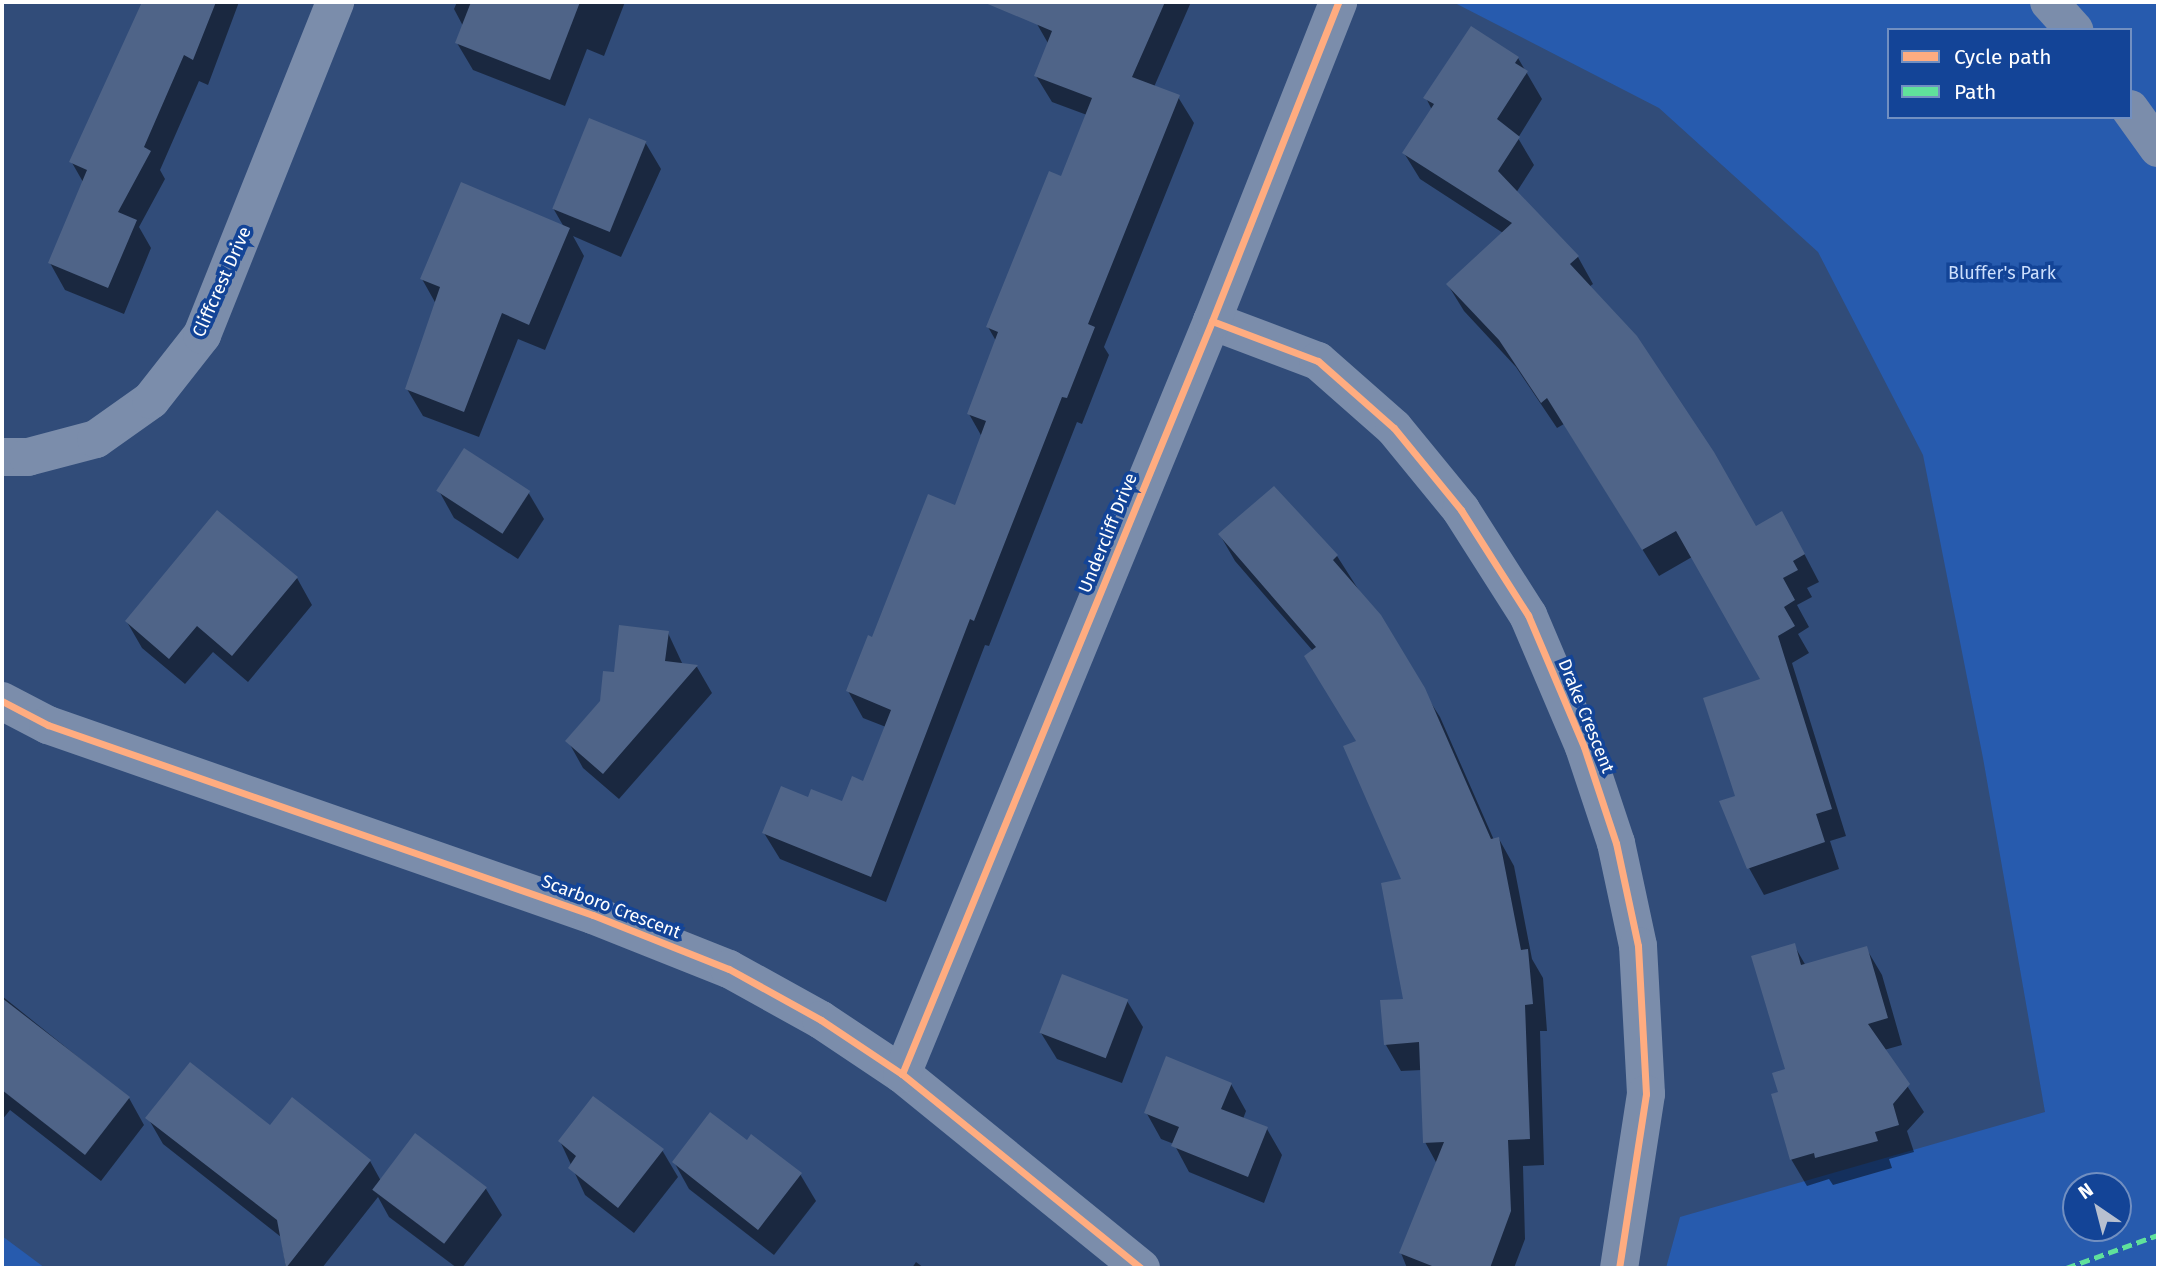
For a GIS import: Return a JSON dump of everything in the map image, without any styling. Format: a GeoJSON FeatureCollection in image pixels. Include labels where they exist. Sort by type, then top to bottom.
{"type":"FeatureCollection","features":[{"type":"Feature","properties":{"kind":"street","name":"Cliffcrest Drive"},"geometry":{"type":"LineString","coordinates":[[2,457],[28,457],[96,439],[150,400],[202,335],[335,2]]}},
{"type":"Feature","properties":{"kind":"street","name":"Undercliff Drive"},"geometry":{"type":"LineString","coordinates":[[902,1074],[1212,321],[1338,2]]}},
{"type":"Feature","properties":{"kind":"street"},"geometry":{"type":"LineString","coordinates":[[2049,2],[2072,28]]}},
{"type":"Feature","properties":{"kind":"street"},"geometry":{"type":"LineString","coordinates":[[2132,112],[2158,148]]}},
{"type":"Feature","properties":{"kind":"street","name":"Drake Crescent"},"geometry":{"type":"LineString","coordinates":[[1212,321],[1318,361],[1394,428],[1461,510],[1528,615],[1604,807],[1638,946],[1646,1094],[1619,1268]]}},
{"type":"Feature","properties":{"kind":"street","name":"Scarboro Crescent"},"geometry":{"type":"LineString","coordinates":[[2,701],[48,725],[593,915],[729,969],[821,1020],[902,1074],[1141,1268]]}},
{"type":"Feature","properties":{"kind":"green space","name":"Bluffer's Park"},"geometry":{"type":"Polygon","coordinates":[[[1453,2],[2158,2],[2158,1268],[1666,1268],[1680,1217],[2045,1112],[1983,758],[1923,455],[1818,252],[1659,108],[1453,2]]]}},
{"type":"Feature","properties":{"kind":"green space"},"geometry":{"type":"Polygon","coordinates":[[[2,1236],[45,1268],[2,1268],[2,1236]]]}},
{"type":"Feature","properties":{"kind":"building"},"geometry":{"type":"Polygon","coordinates":[[[142,2],[216,2],[193,60],[184,55],[144,147],[151,151],[118,212],[137,220],[108,288],[48,263],[87,170],[69,162],[142,2]]]}},
{"type":"Feature","properties":{"kind":"building"},"geometry":{"type":"Polygon","coordinates":[[[471,2],[580,2],[550,80],[455,43],[471,2]]]}},
{"type":"Feature","properties":{"kind":"building"},"geometry":{"type":"Polygon","coordinates":[[[983,2],[1165,2],[1132,77],[1180,95],[1088,324],[1095,327],[1067,398],[1062,397],[974,621],[970,619],[871,877],[762,833],[781,786],[808,797],[811,789],[842,801],[852,776],[863,781],[891,710],[846,691],[868,635],[872,637],[928,494],[955,505],[986,421],[967,414],[998,332],[986,327],[1049,171],[1061,176],[1092,98],[1034,76],[1052,31],[983,2]]]}},
{"type":"Feature","properties":{"kind":"building"},"geometry":{"type":"Polygon","coordinates":[[[1471,26],[1519,57],[1515,63],[1528,71],[1497,119],[1520,137],[1498,171],[1579,256],[1570,264],[1637,336],[1714,452],[1756,526],[1782,511],[1805,554],[1793,561],[1798,570],[1783,578],[1795,600],[1784,607],[1795,626],[1778,636],[1832,809],[1816,814],[1825,842],[1747,869],[1719,801],[1735,796],[1703,698],[1760,679],[1676,531],[1642,550],[1547,398],[1541,403],[1499,340],[1446,284],[1512,223],[1402,153],[1434,104],[1423,98],[1471,26]]]}},
{"type":"Feature","properties":{"kind":"building"},"geometry":{"type":"Polygon","coordinates":[[[589,118],[646,141],[610,232],[552,209],[589,118]]]}},
{"type":"Feature","properties":{"kind":"building"},"geometry":{"type":"Polygon","coordinates":[[[461,182],[570,228],[529,325],[502,313],[464,412],[405,389],[440,287],[420,279],[461,182]]]}},
{"type":"Feature","properties":{"kind":"building"},"geometry":{"type":"Polygon","coordinates":[[[464,448],[530,491],[502,534],[436,491],[464,448]]]}},
{"type":"Feature","properties":{"kind":"building"},"geometry":{"type":"Polygon","coordinates":[[[1274,486],[1338,555],[1333,560],[1381,615],[1425,688],[1491,839],[1499,837],[1521,950],[1528,949],[1533,1004],[1525,1005],[1530,1139],[1508,1140],[1511,1211],[1490,1268],[1437,1268],[1399,1253],[1444,1142],[1423,1143],[1419,1042],[1384,1045],[1380,1000],[1403,999],[1381,883],[1401,879],[1343,746],[1356,741],[1304,656],[1316,647],[1218,534],[1274,486]]]}},
{"type":"Feature","properties":{"kind":"building"},"geometry":{"type":"Polygon","coordinates":[[[217,510],[298,577],[232,656],[197,626],[169,659],[125,621],[217,510]]]}},
{"type":"Feature","properties":{"kind":"building"},"geometry":{"type":"Polygon","coordinates":[[[619,625],[669,631],[665,661],[698,665],[603,774],[565,741],[600,701],[603,671],[614,672],[619,625]]]}},
{"type":"Feature","properties":{"kind":"building"},"geometry":{"type":"Polygon","coordinates":[[[1795,943],[1801,965],[1867,946],[1888,1018],[1868,1024],[1910,1084],[1893,1104],[1899,1125],[1875,1132],[1878,1141],[1815,1158],[1814,1153],[1790,1160],[1771,1094],[1778,1092],[1772,1073],[1785,1069],[1751,956],[1795,943]]]}},
{"type":"Feature","properties":{"kind":"building"},"geometry":{"type":"Polygon","coordinates":[[[1062,974],[1128,999],[1106,1058],[1039,1033],[1062,974]]]}},
{"type":"Feature","properties":{"kind":"building"},"geometry":{"type":"Polygon","coordinates":[[[2,998],[130,1097],[85,1155],[2,1090],[2,998]]]}},
{"type":"Feature","properties":{"kind":"building"},"geometry":{"type":"Polygon","coordinates":[[[1166,1056],[1232,1083],[1221,1109],[1268,1127],[1248,1177],[1171,1146],[1179,1127],[1144,1113],[1166,1056]]]}},
{"type":"Feature","properties":{"kind":"building"},"geometry":{"type":"Polygon","coordinates":[[[190,1062],[270,1125],[292,1097],[371,1160],[286,1268],[277,1220],[145,1118],[190,1062]]]}},
{"type":"Feature","properties":{"kind":"building"},"geometry":{"type":"Polygon","coordinates":[[[593,1096],[664,1149],[618,1208],[568,1168],[576,1156],[558,1141],[593,1096]]]}},
{"type":"Feature","properties":{"kind":"building"},"geometry":{"type":"Polygon","coordinates":[[[710,1112],[747,1140],[751,1134],[802,1173],[758,1230],[672,1162],[710,1112]]]}},
{"type":"Feature","properties":{"kind":"building"},"geometry":{"type":"Polygon","coordinates":[[[415,1133],[487,1187],[444,1244],[372,1190],[415,1133]]]}},
{"type":"Feature","properties":{"kind":"marked path"},"geometry":{"type":"LineString","coordinates":[[2066,1268],[2158,1235]]}},
{"type":"Feature","properties":{"kind":"cycle path"},"geometry":{"type":"LineString","coordinates":[[902,1074],[1212,321],[1338,2]]}},
{"type":"Feature","properties":{"kind":"cycle path"},"geometry":{"type":"LineString","coordinates":[[1212,321],[1318,361],[1394,428],[1461,510],[1528,615],[1584,747],[1616,843],[1638,946],[1646,1094],[1619,1268]]}},
{"type":"Feature","properties":{"kind":"cycle path"},"geometry":{"type":"LineString","coordinates":[[2,701],[48,725],[593,915],[729,969],[821,1020],[902,1074],[1141,1268]]}}]}
